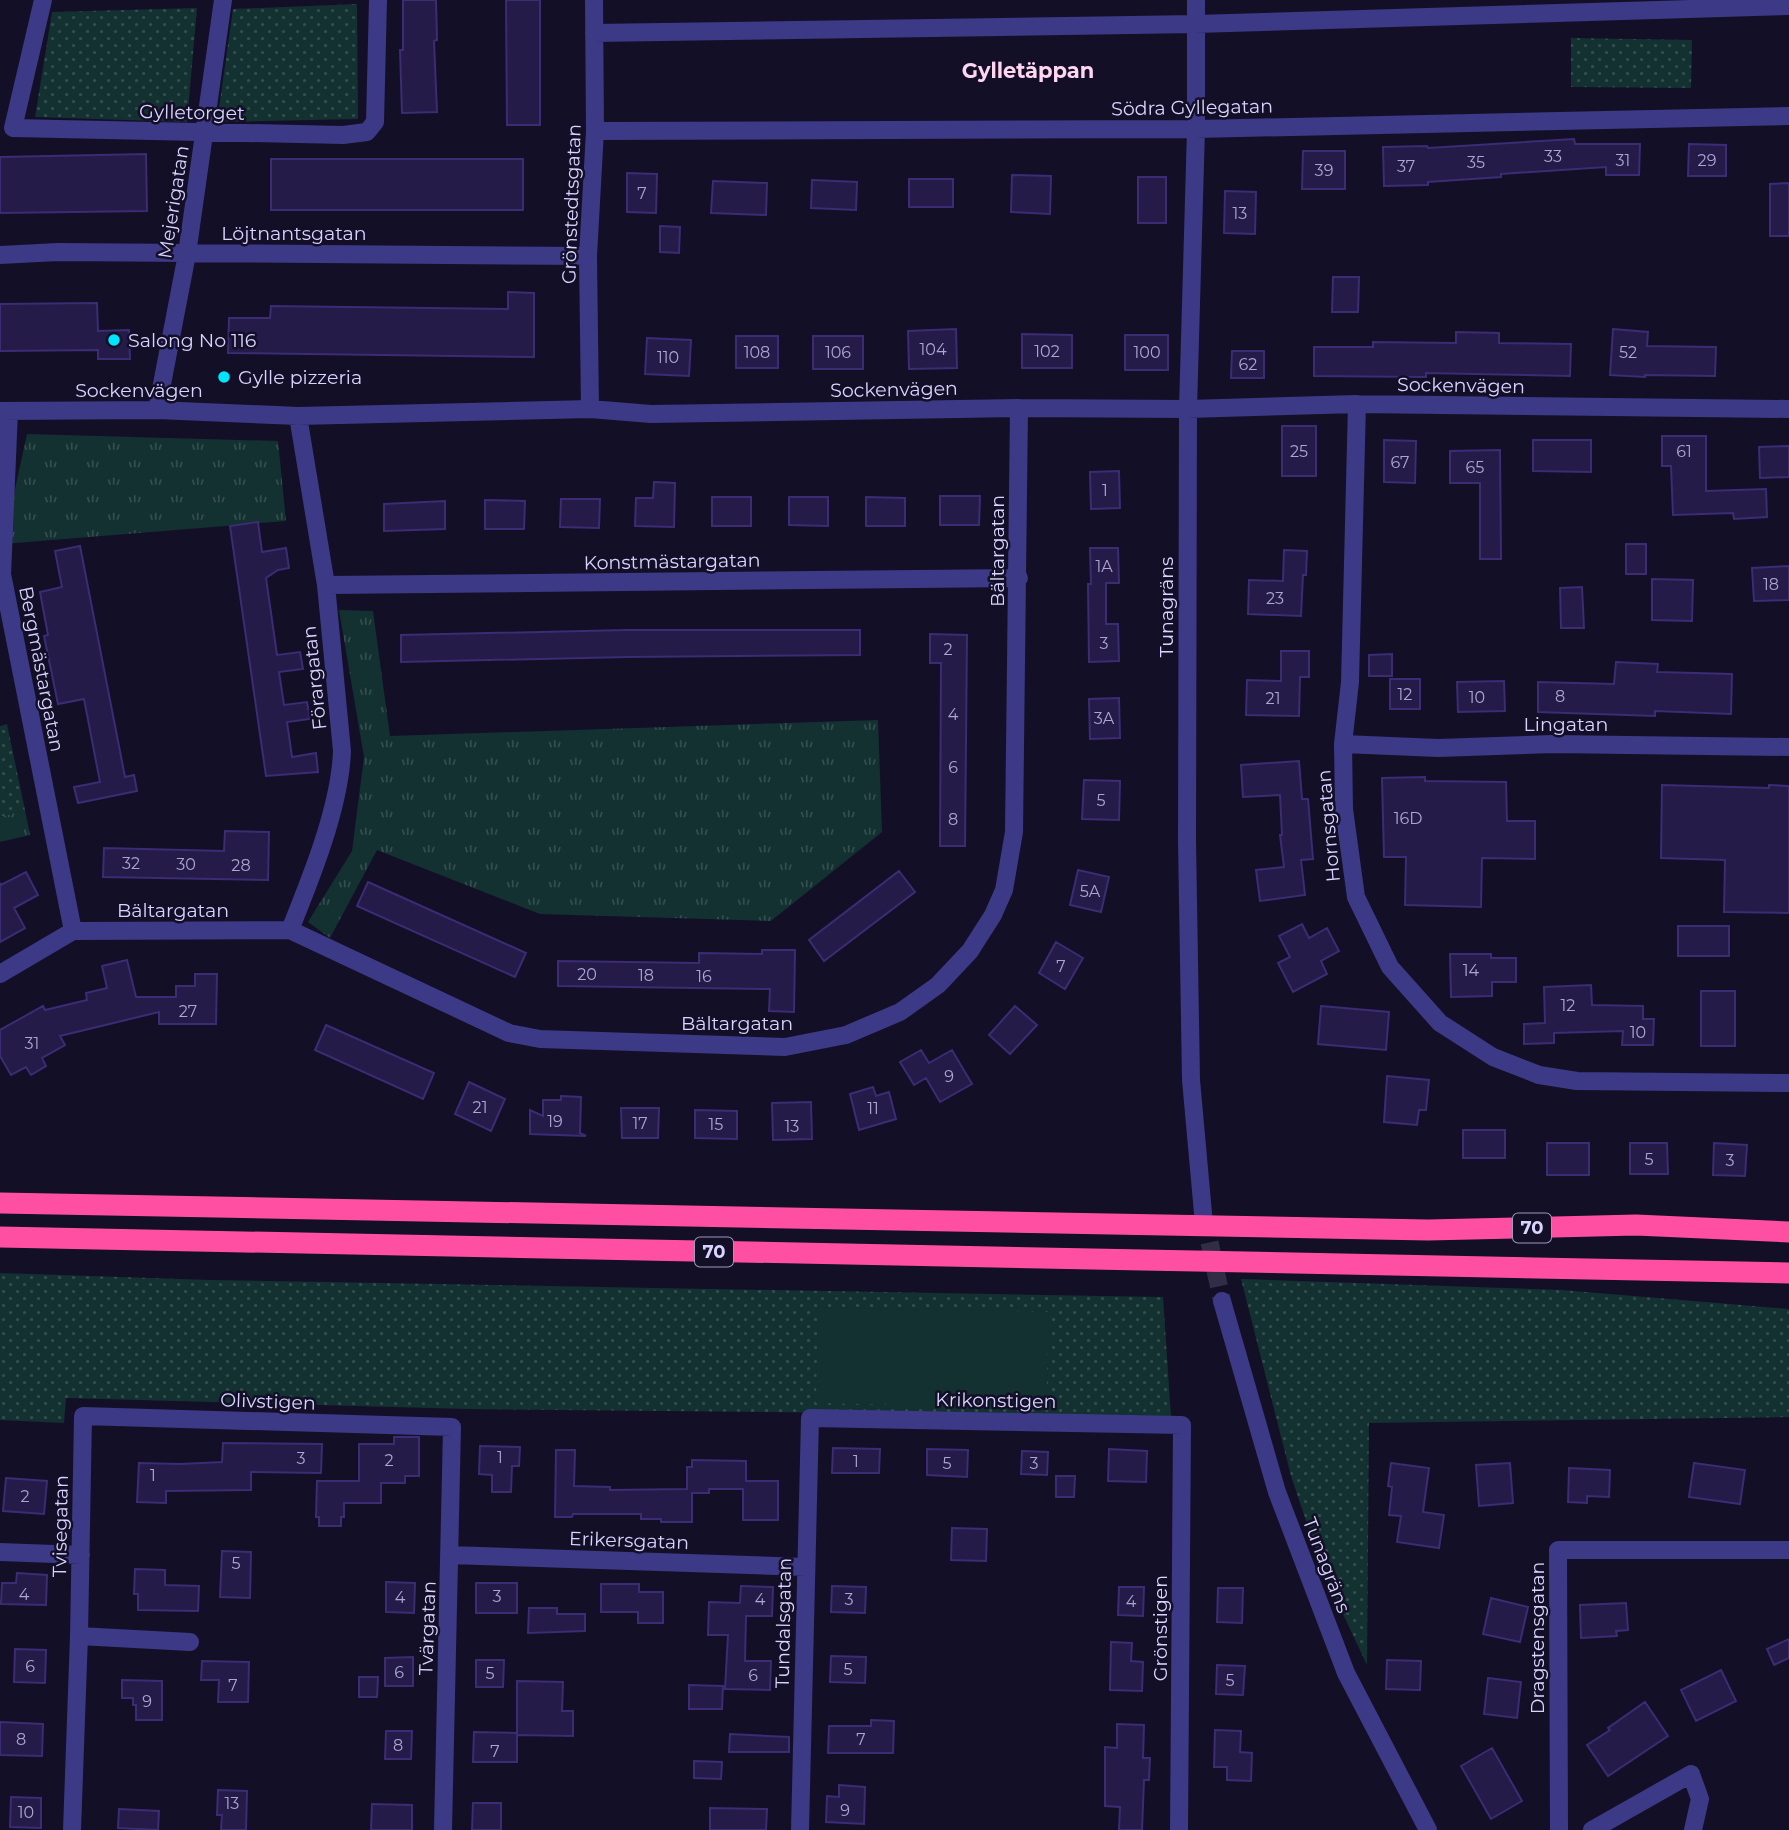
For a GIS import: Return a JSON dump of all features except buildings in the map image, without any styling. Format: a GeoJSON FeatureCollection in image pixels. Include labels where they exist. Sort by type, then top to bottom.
{"type":"FeatureCollection","features":[{"type":"Feature","properties":{"kind":"highway","name":"70"},"geometry":{"type":"LineString","coordinates":[[0,1203],[1386,1230],[1636,1225],[1789,1232]]}},
{"type":"Feature","properties":{"kind":"highway","name":"70"},"geometry":{"type":"LineString","coordinates":[[0,1237],[1784,1274]]}},
{"type":"Feature","properties":{"kind":"street","name":"Gylletorget"},"geometry":{"type":"LineString","coordinates":[[43,0],[13,128],[343,135],[367,132],[375,122],[378,0]]}},
{"type":"Feature","properties":{"kind":"street","name":"Mejerigatan"},"geometry":{"type":"LineString","coordinates":[[157,410],[187,254],[223,0]]}},
{"type":"Feature","properties":{"kind":"street","name":"Grönstedtsgatan"},"geometry":{"type":"LineString","coordinates":[[590,409],[588,256],[595,131],[594,0]]}},
{"type":"Feature","properties":{"kind":"street","name":"Tunagräns"},"geometry":{"type":"LineString","coordinates":[[1196,0],[1196,128],[1188,410],[1187,841],[1191,1080],[1203,1213]]}},
{"type":"Feature","properties":{"kind":"street"},"geometry":{"type":"LineString","coordinates":[[594,33],[1196,24],[1789,6]]}},
{"type":"Feature","properties":{"kind":"street","name":"Södra Gyllegatan"},"geometry":{"type":"LineString","coordinates":[[595,131],[1196,128],[1789,116]]}},
{"type":"Feature","properties":{"kind":"street","name":"Löjtnantsgatan"},"geometry":{"type":"LineString","coordinates":[[0,255],[58,252],[588,256]]}},
{"type":"Feature","properties":{"kind":"street","name":"Sockenvägen"},"geometry":{"type":"LineString","coordinates":[[4,411],[157,410],[298,416],[590,409],[651,414],[1019,408],[1188,410],[1357,404],[1789,409]]}},
{"type":"Feature","properties":{"kind":"street","name":"Hornsgatan"},"geometry":{"type":"LineString","coordinates":[[1357,404],[1350,682],[1343,744],[1344,809],[1356,897],[1391,967],[1440,1023],[1493,1057],[1539,1075],[1577,1081],[1789,1083]]}},
{"type":"Feature","properties":{"kind":"street","name":"Bältargatan"},"geometry":{"type":"LineString","coordinates":[[73,931],[290,930],[509,1033],[540,1039],[785,1047],[846,1035],[900,1012],[938,985],[970,951],[993,915],[1004,890],[1014,832],[1019,408]]}},
{"type":"Feature","properties":{"kind":"street","name":"Bergmästargatan"},"geometry":{"type":"LineString","coordinates":[[4,411],[1,574],[73,931]]}},
{"type":"Feature","properties":{"kind":"street","name":"Förargatan"},"geometry":{"type":"LineString","coordinates":[[290,930],[317,855],[341,772],[342,751],[326,585],[298,416]]}},
{"type":"Feature","properties":{"kind":"street","name":"Konstmästargatan"},"geometry":{"type":"LineString","coordinates":[[326,585],[1019,578]]}},
{"type":"Feature","properties":{"kind":"street","name":"Lingatan"},"geometry":{"type":"LineString","coordinates":[[1343,744],[1438,748],[1552,744],[1789,747]]}},
{"type":"Feature","properties":{"kind":"street"},"geometry":{"type":"LineString","coordinates":[[0,974],[73,931]]}},
{"type":"Feature","properties":{"kind":"street","name":"Tunagräns"},"geometry":{"type":"LineString","coordinates":[[1222,1301],[1277,1492],[1346,1673],[1427,1830]]}},
{"type":"Feature","properties":{"kind":"street","name":"Olivstigen"},"geometry":{"type":"LineString","coordinates":[[83,1416],[452,1427]]}},
{"type":"Feature","properties":{"kind":"street","name":"Tvisegatan"},"geometry":{"type":"LineString","coordinates":[[72,1830],[83,1416]]}},
{"type":"Feature","properties":{"kind":"street","name":"Krikonstigen"},"geometry":{"type":"LineString","coordinates":[[810,1418],[1182,1425]]}},
{"type":"Feature","properties":{"kind":"street","name":"Tundalsgatan"},"geometry":{"type":"LineString","coordinates":[[800,1830],[810,1418]]}},
{"type":"Feature","properties":{"kind":"street","name":"Grönstigen"},"geometry":{"type":"LineString","coordinates":[[1179,1830],[1182,1425]]}},
{"type":"Feature","properties":{"kind":"street","name":"Tvärgatan"},"geometry":{"type":"LineString","coordinates":[[443,1830],[452,1427]]}},
{"type":"Feature","properties":{"kind":"street","name":"Dragstensgatan"},"geometry":{"type":"LineString","coordinates":[[1559,1830],[1558,1550],[1789,1550]]}},
{"type":"Feature","properties":{"kind":"street"},"geometry":{"type":"LineString","coordinates":[[0,1552],[81,1555]]}},
{"type":"Feature","properties":{"kind":"street","name":"Erikersgatan"},"geometry":{"type":"LineString","coordinates":[[450,1555],[805,1567]]}},
{"type":"Feature","properties":{"kind":"street"},"geometry":{"type":"LineString","coordinates":[[79,1636],[190,1642]]}},
{"type":"Feature","properties":{"kind":"street"},"geometry":{"type":"LineString","coordinates":[[1592,1830],[1691,1774],[1700,1799],[1693,1830]]}},
{"type":"Feature","properties":{"kind":"green space"},"geometry":{"type":"Polygon","coordinates":[[[357,4],[358,119],[217,122],[233,9],[357,4]]]}},
{"type":"Feature","properties":{"kind":"green space"},"geometry":{"type":"Polygon","coordinates":[[[197,8],[187,122],[35,117],[52,12],[197,8]]]}},
{"type":"Feature","properties":{"kind":"green space"},"geometry":{"type":"Polygon","coordinates":[[[1571,38],[1692,40],[1691,88],[1571,87],[1571,38]]]}},
{"type":"Feature","properties":{"kind":"green space"},"geometry":{"type":"Polygon","coordinates":[[[27,434],[278,441],[286,521],[3,544],[27,434]]]}},
{"type":"Feature","properties":{"kind":"green space"},"geometry":{"type":"Polygon","coordinates":[[[339,610],[373,611],[390,736],[878,720],[882,832],[771,921],[540,914],[377,850],[330,938],[308,922],[352,851],[364,757],[339,610]]]}},
{"type":"Feature","properties":{"kind":"green space"},"geometry":{"type":"Polygon","coordinates":[[[7,724],[25,810],[0,817],[0,726],[7,724]]]}},
{"type":"Feature","properties":{"kind":"green space"},"geometry":{"type":"Polygon","coordinates":[[[25,810],[30,835],[0,842],[0,817],[25,810]]]}},
{"type":"Feature","properties":{"kind":"green space"},"geometry":{"type":"Polygon","coordinates":[[[0,1273],[211,1280],[1163,1297],[1171,1416],[468,1409],[66,1398],[64,1423],[0,1420],[0,1273]]]}},
{"type":"Feature","properties":{"kind":"green space"},"geometry":{"type":"Polygon","coordinates":[[[1241,1279],[1562,1290],[1789,1309],[1789,1417],[1369,1423],[1367,1665],[1324,1574],[1291,1476],[1241,1279]]]}},
{"type":"Feature","properties":{"kind":"green space"},"geometry":{"type":"Polygon","coordinates":[[[818,1307],[1049,1312],[1046,1408],[816,1403],[818,1307]]]}},
{"type":"Feature","properties":{"kind":"tunnel"},"geometry":{"type":"LineString","coordinates":[[1204,1216],[1222,1301]]}},
{"type":"Feature","properties":{"kind":"place","name":"Salong No 116"},"geometry":{"type":"Point","coordinates":[114,340]}},
{"type":"Feature","properties":{"kind":"place","name":"Gylle pizzeria"},"geometry":{"type":"Point","coordinates":[224,377]}},
{"type":"Feature","properties":{"kind":"district","name":"Gylletäppan"},"geometry":{"type":"Point","coordinates":[1028,71]}}]}
